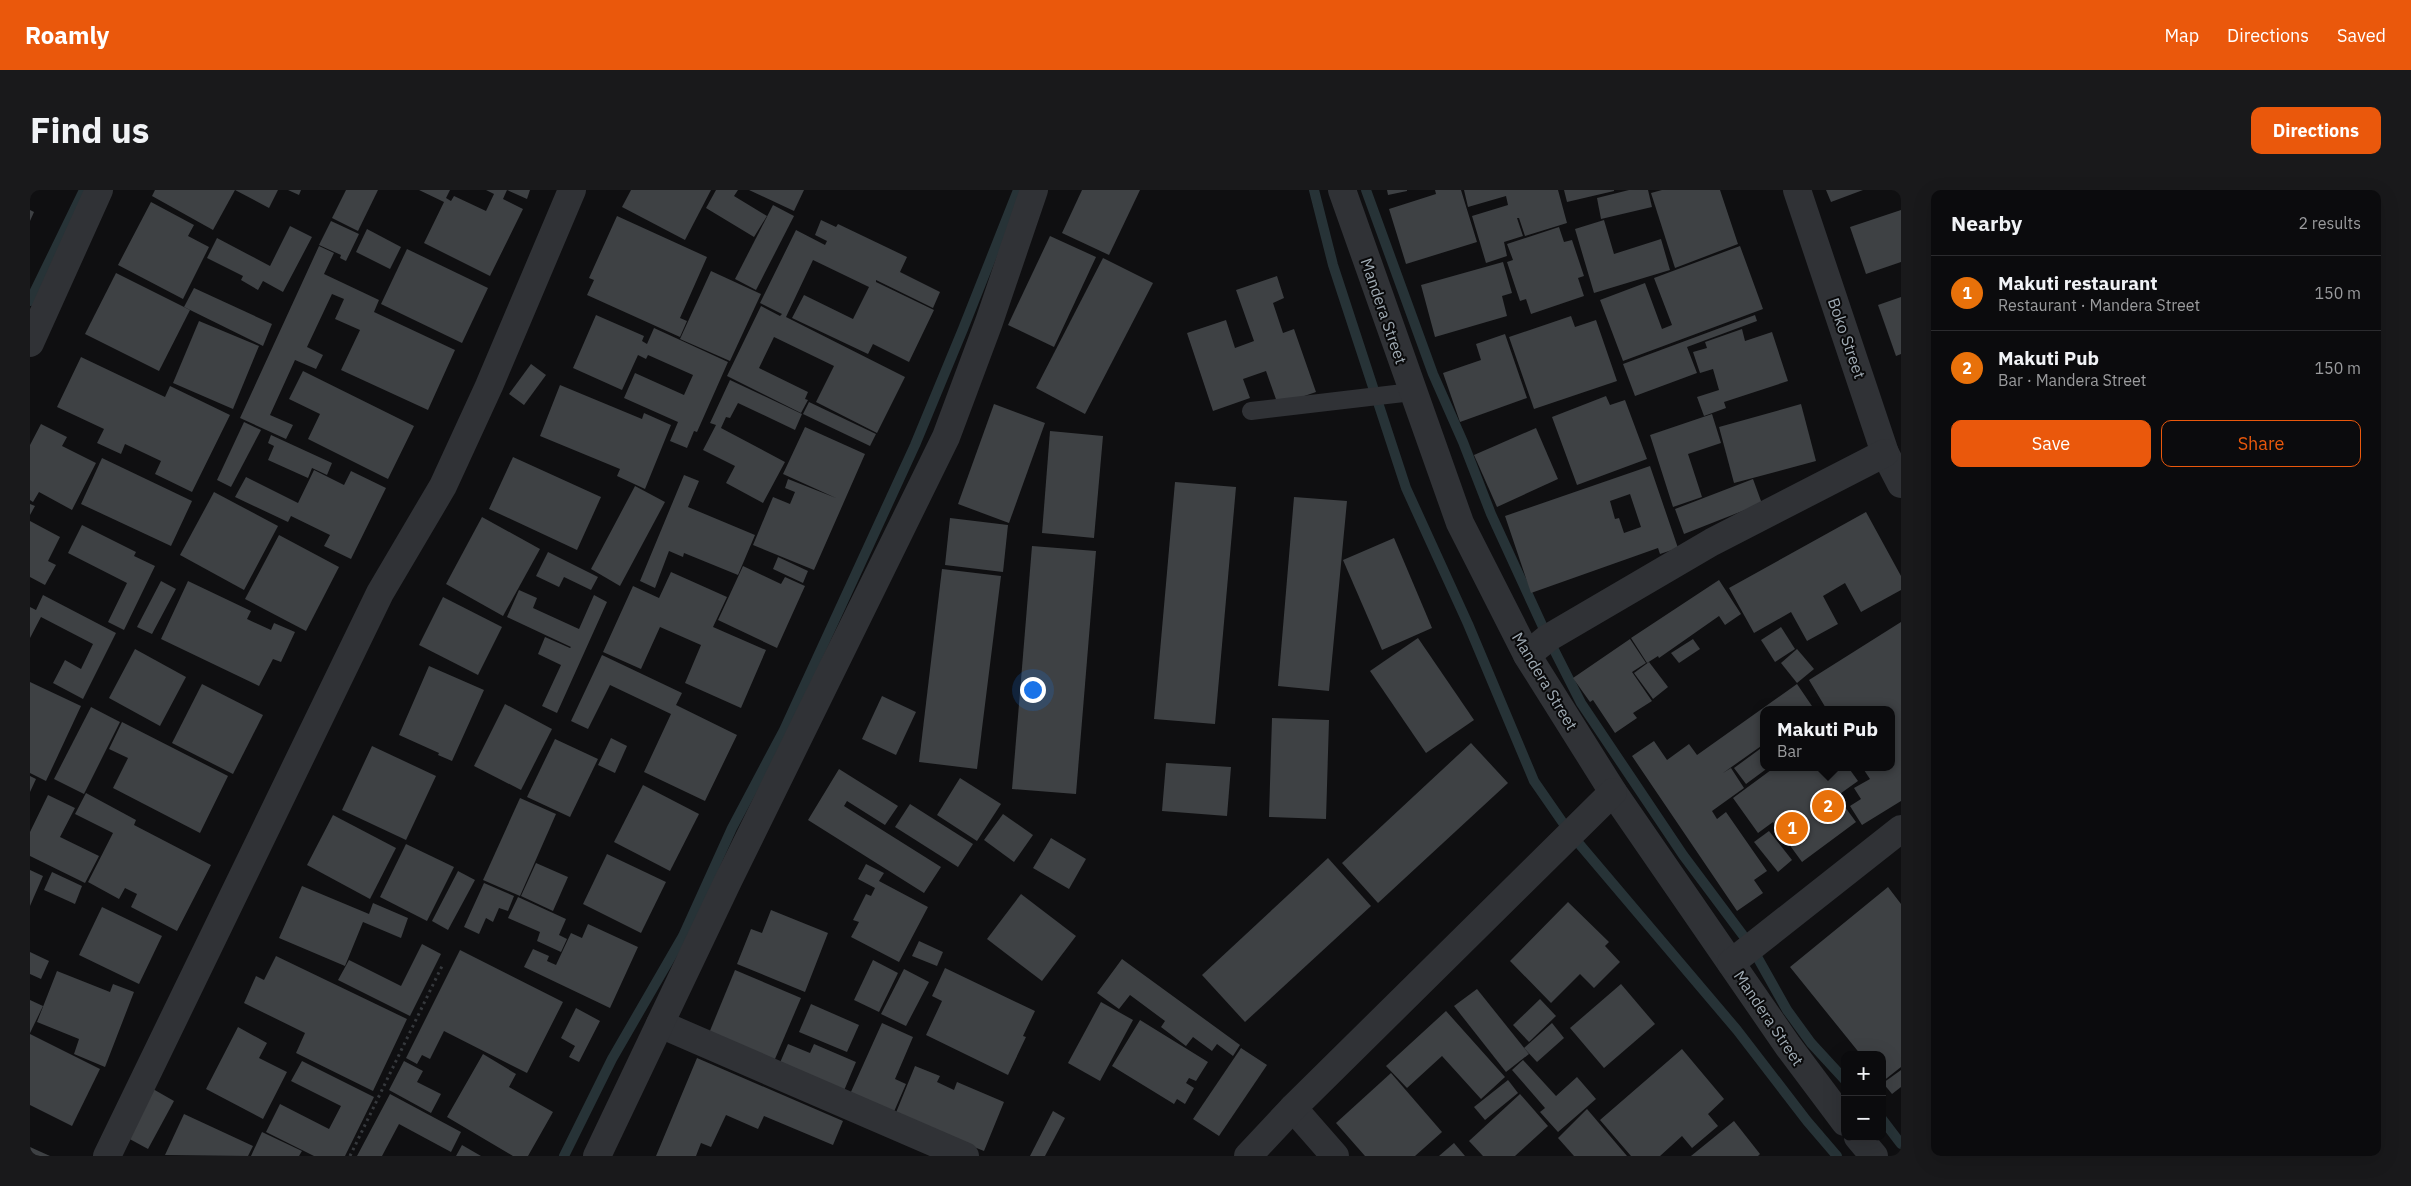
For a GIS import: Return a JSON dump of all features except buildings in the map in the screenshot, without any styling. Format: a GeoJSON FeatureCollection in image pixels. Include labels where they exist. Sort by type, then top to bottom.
{"type":"FeatureCollection","features":[{"type":"Feature","properties":{"kind":"street"},"geometry":{"type":"LineString","coordinates":[[30,342],[99,190]]}},
{"type":"Feature","properties":{"kind":"street"},"geometry":{"type":"LineString","coordinates":[[107,1156],[380,593],[443,486],[489,386],[572,190]]}},
{"type":"Feature","properties":{"kind":"street"},"geometry":{"type":"LineString","coordinates":[[597,1156],[946,438],[989,322],[1034,190]]}},
{"type":"Feature","properties":{"kind":"street","name":"Mandera Street"},"geometry":{"type":"LineString","coordinates":[[1342,190],[1460,523],[1527,655],[1613,792],[1788,1046],[1841,1117]]}},
{"type":"Feature","properties":{"kind":"street","name":"Boko Street"},"geometry":{"type":"LineString","coordinates":[[1797,190],[1886,453],[1901,484]]}},
{"type":"Feature","properties":{"kind":"street"},"geometry":{"type":"LineString","coordinates":[[1527,655],[1548,638],[1712,542],[1886,453]]}},
{"type":"Feature","properties":{"kind":"street"},"geometry":{"type":"LineString","coordinates":[[1248,1156],[1293,1108],[1613,792]]}},
{"type":"Feature","properties":{"kind":"street"},"geometry":{"type":"LineString","coordinates":[[1732,963],[1901,829]]}},
{"type":"Feature","properties":{"kind":"street"},"geometry":{"type":"LineString","coordinates":[[660,1024],[966,1156]]}},
{"type":"Feature","properties":{"kind":"street"},"geometry":{"type":"LineString","coordinates":[[1293,1108],[1335,1156]]}},
{"type":"Feature","properties":{"kind":"street"},"geometry":{"type":"LineString","coordinates":[[1861,1141],[1874,1156]]}},
{"type":"Feature","properties":{"kind":"lane"},"geometry":{"type":"LineString","coordinates":[[1250,411],[1412,392]]}},
{"type":"Feature","properties":{"kind":"path"},"geometry":{"type":"LineString","coordinates":[[350,1156],[443,964]]}},
{"type":"Feature","properties":{"kind":"waterway"},"geometry":{"type":"LineString","coordinates":[[30,301],[84,190]]}},
{"type":"Feature","properties":{"kind":"waterway"},"geometry":{"type":"LineString","coordinates":[[564,1156],[612,1059],[683,936],[732,828],[784,730],[915,445],[1018,190]]}},
{"type":"Feature","properties":{"kind":"waterway"},"geometry":{"type":"LineString","coordinates":[[1314,190],[1333,265],[1406,488],[1468,624],[1534,781],[1570,833],[1737,1030],[1807,1121],[1837,1156]]}},
{"type":"Feature","properties":{"kind":"waterway"},"geometry":{"type":"LineString","coordinates":[[1366,190],[1433,374],[1463,442],[1491,514],[1548,638],[1581,703],[1683,855],[1751,946],[1787,1010],[1811,1043],[1841,1076]]}},
{"type":"Feature","properties":{"kind":"waterway"},"geometry":{"type":"LineString","coordinates":[[1886,1124],[1901,1144]]}},
{"type":"Feature","properties":{"kind":"place","name":"Makuti Pub"},"geometry":{"type":"Point","coordinates":[1828,806]}},
{"type":"Feature","properties":{"kind":"place","name":"Makuti restaurant"},"geometry":{"type":"Point","coordinates":[1792,828]}}]}
